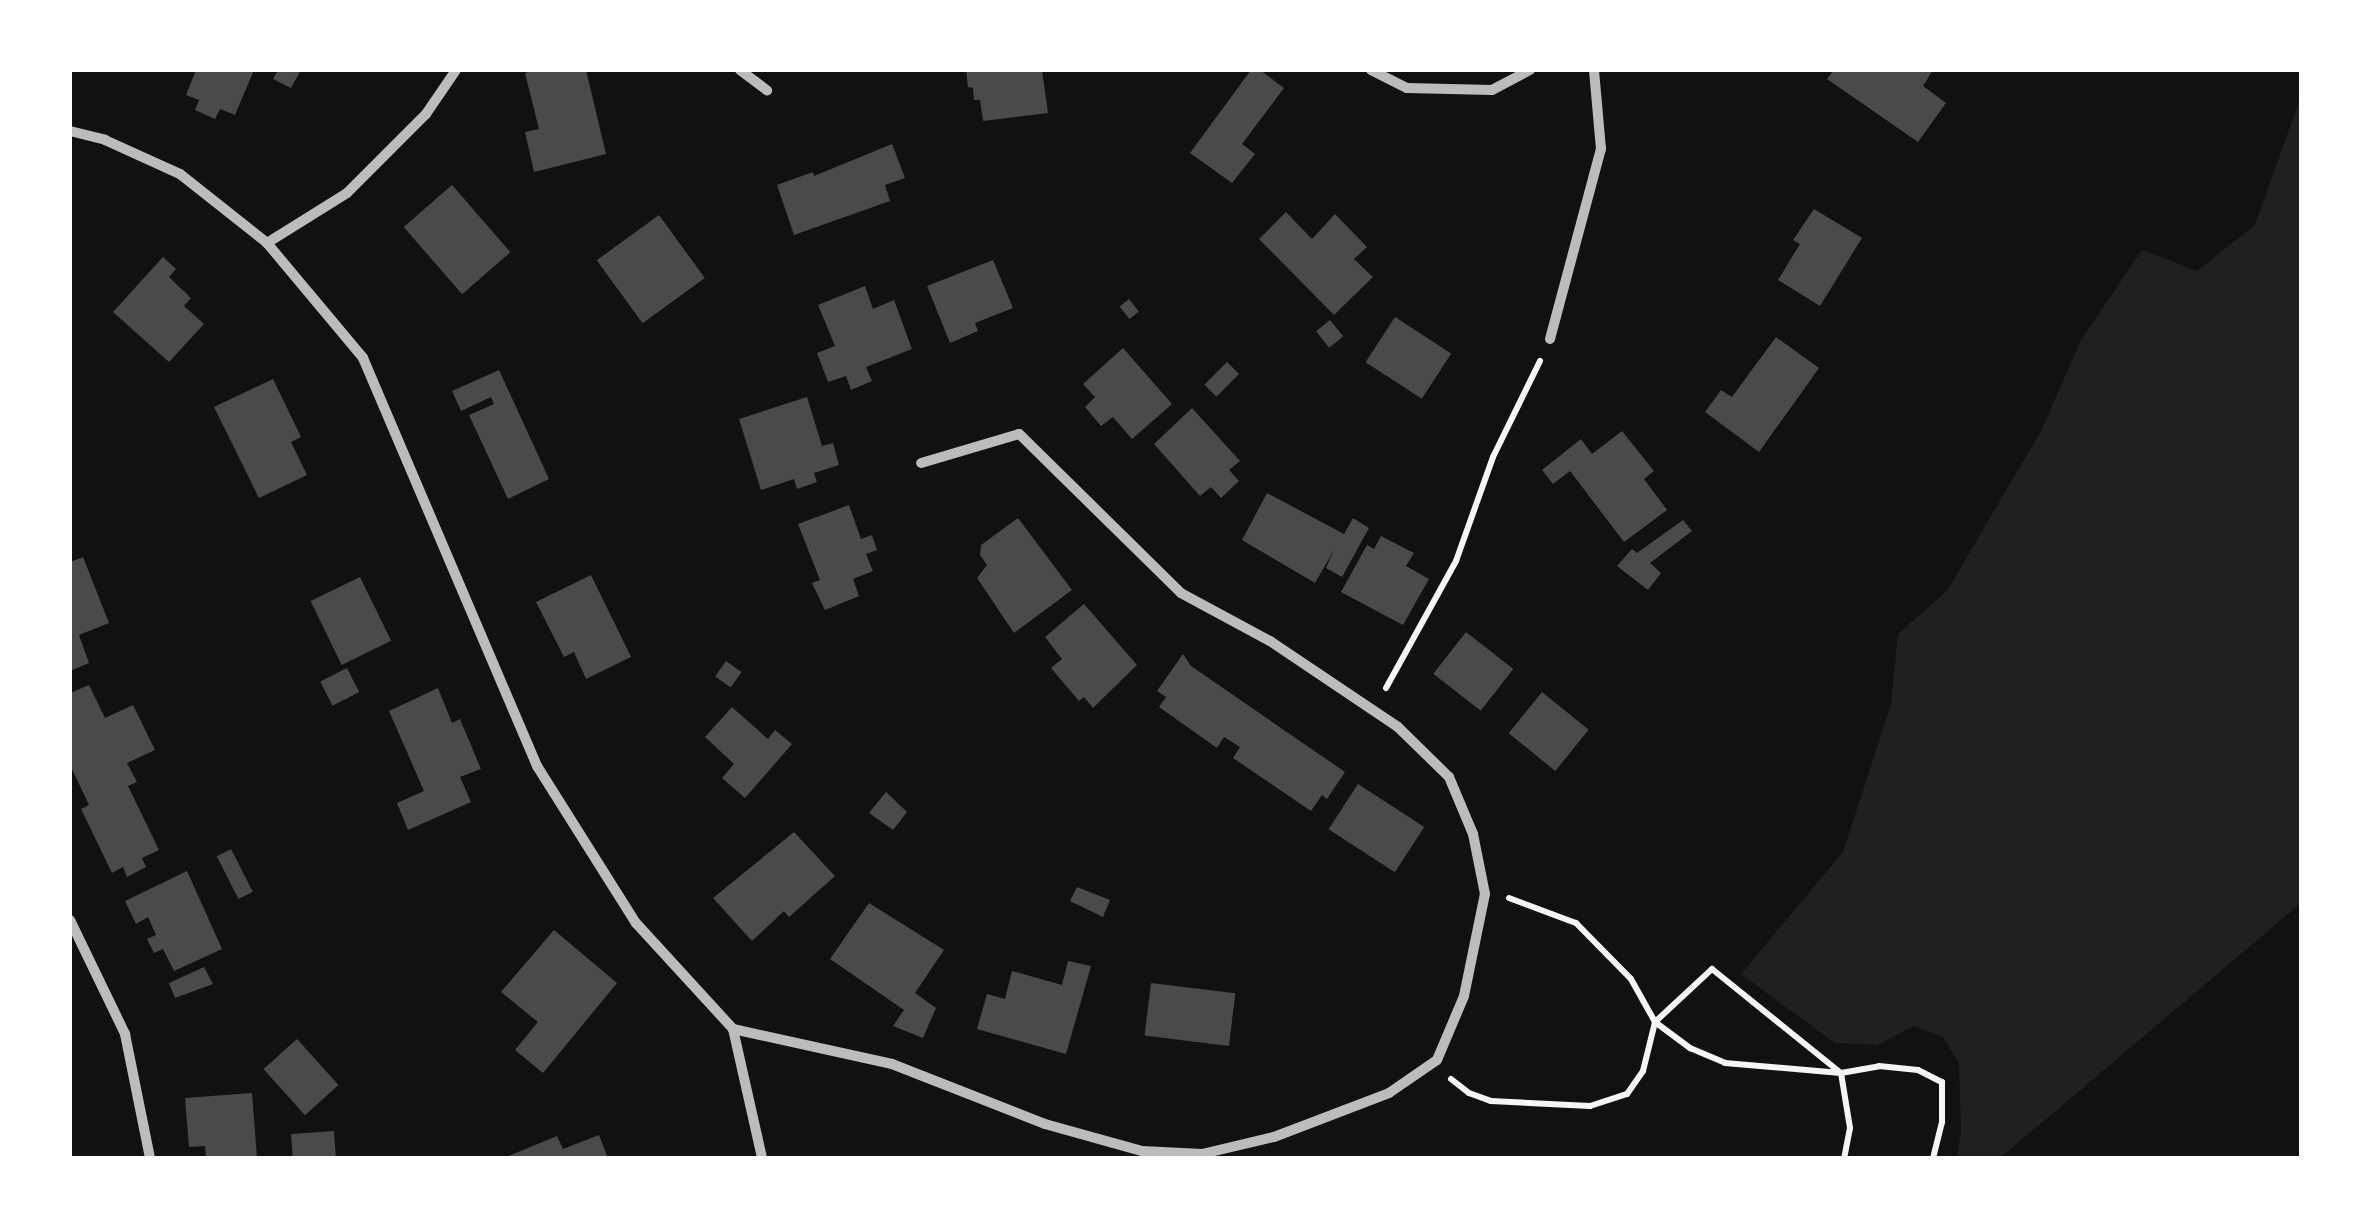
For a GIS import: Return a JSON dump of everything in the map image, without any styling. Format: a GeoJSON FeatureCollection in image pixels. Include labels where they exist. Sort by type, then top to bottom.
{"type":"FeatureCollection","features":[{"type":"Feature","properties":{"kind":"street"},"geometry":{"type":"LineString","coordinates":[[267,243],[347,192],[426,114],[456,70]]}},
{"type":"Feature","properties":{"kind":"street"},"geometry":{"type":"LineString","coordinates":[[740,70],[767,90]]}},
{"type":"Feature","properties":{"kind":"street"},"geometry":{"type":"LineString","coordinates":[[1370,70],[1407,88],[1492,90],[1530,70]]}},
{"type":"Feature","properties":{"kind":"street"},"geometry":{"type":"LineString","coordinates":[[1550,340],[1601,149],[1594,70]]}},
{"type":"Feature","properties":{"kind":"street"},"geometry":{"type":"LineString","coordinates":[[70,131],[105,140],[180,174],[267,243],[363,358],[537,766],[636,923],[733,1028],[762,1158]]}},
{"type":"Feature","properties":{"kind":"street"},"geometry":{"type":"LineString","coordinates":[[733,1028],[892,1064],[1044,1124],[1142,1151],[1202,1154],[1274,1138],[1390,1093],[1437,1060],[1464,996],[1485,894],[1473,834],[1448,776],[1398,728],[1374,711],[1270,641],[1181,593],[1019,434],[922,463]]}},
{"type":"Feature","properties":{"kind":"street"},"geometry":{"type":"LineString","coordinates":[[70,920],[125,1034],[150,1158]]}},
{"type":"Feature","properties":{"kind":"path"},"geometry":{"type":"LineString","coordinates":[[1374,711],[1456,561],[1493,457],[1550,340]]}},
{"type":"Feature","properties":{"kind":"path"},"geometry":{"type":"LineString","coordinates":[[1485,894],[1526,901],[1576,923],[1631,979],[1655,1022],[1690,1048],[1724,1063],[1841,1073],[1879,1066],[1918,1070],[1942,1082],[1942,1122],[1933,1158]]}},
{"type":"Feature","properties":{"kind":"path"},"geometry":{"type":"LineString","coordinates":[[1437,1060],[1454,1083],[1491,1101],[1590,1106],[1627,1094],[1643,1072],[1655,1022],[1712,969],[1841,1073],[1850,1128],[1844,1158]]}},
{"type":"Feature","properties":{"kind":"shaded area"},"geometry":{"type":"Polygon","coordinates":[[[2301,96],[2301,903],[2000,1158],[1957,1158],[1961,1131],[1959,1063],[1943,1037],[1914,1026],[1878,1045],[1835,1043],[1741,974],[1843,852],[1891,704],[1898,634],[1947,591],[2041,431],[2081,340],[2142,250],[2197,271],[2255,225],[2301,96]]]}},
{"type":"Feature","properties":{"kind":"building"},"geometry":{"type":"Polygon","coordinates":[[[196,70],[254,70],[235,115],[220,109],[215,119],[195,110],[199,100],[186,95],[196,70]]]}},
{"type":"Feature","properties":{"kind":"building"},"geometry":{"type":"Polygon","coordinates":[[[278,70],[301,70],[291,88],[273,79],[278,70]]]}},
{"type":"Feature","properties":{"kind":"building"},"geometry":{"type":"Polygon","coordinates":[[[586,70],[606,154],[534,172],[525,132],[539,129],[525,73],[586,70]]]}},
{"type":"Feature","properties":{"kind":"building"},"geometry":{"type":"Polygon","coordinates":[[[966,70],[1042,70],[1048,113],[983,121],[980,100],[974,100],[966,70]]]}},
{"type":"Feature","properties":{"kind":"building"},"geometry":{"type":"Polygon","coordinates":[[[1251,70],[1260,70],[1284,88],[1242,144],[1255,154],[1232,183],[1190,153],[1251,70]]]}},
{"type":"Feature","properties":{"kind":"building"},"geometry":{"type":"Polygon","coordinates":[[[1834,70],[1933,70],[1923,86],[1946,103],[1918,142],[1827,79],[1834,70]]]}},
{"type":"Feature","properties":{"kind":"building"},"geometry":{"type":"Polygon","coordinates":[[[892,144],[905,178],[885,185],[890,201],[794,235],[777,185],[813,172],[814,176],[892,144]]]}},
{"type":"Feature","properties":{"kind":"building"},"geometry":{"type":"Polygon","coordinates":[[[452,185],[510,252],[462,294],[404,227],[452,185]]]}},
{"type":"Feature","properties":{"kind":"building"},"geometry":{"type":"Polygon","coordinates":[[[1814,209],[1862,238],[1820,306],[1778,280],[1800,244],[1793,240],[1814,209]]]}},
{"type":"Feature","properties":{"kind":"building"},"geometry":{"type":"Polygon","coordinates":[[[1286,212],[1312,239],[1335,214],[1367,247],[1354,259],[1373,277],[1334,315],[1259,239],[1286,212]]]}},
{"type":"Feature","properties":{"kind":"building"},"geometry":{"type":"Polygon","coordinates":[[[659,215],[705,278],[643,323],[597,260],[659,215]]]}},
{"type":"Feature","properties":{"kind":"building"},"geometry":{"type":"Polygon","coordinates":[[[163,257],[176,269],[169,277],[191,298],[184,306],[204,324],[169,362],[113,312],[163,257]]]}},
{"type":"Feature","properties":{"kind":"building"},"geometry":{"type":"Polygon","coordinates":[[[993,260],[1013,308],[975,323],[978,331],[950,343],[927,286],[993,260]]]}},
{"type":"Feature","properties":{"kind":"building"},"geometry":{"type":"Polygon","coordinates":[[[865,286],[873,309],[894,300],[912,349],[866,367],[872,381],[851,390],[846,376],[828,382],[817,353],[835,346],[818,305],[865,286]]]}},
{"type":"Feature","properties":{"kind":"building"},"geometry":{"type":"Polygon","coordinates":[[[1129,299],[1139,312],[1129,319],[1120,306],[1129,299]]]}},
{"type":"Feature","properties":{"kind":"building"},"geometry":{"type":"Polygon","coordinates":[[[1395,317],[1451,353],[1422,399],[1366,362],[1395,317]]]}},
{"type":"Feature","properties":{"kind":"building"},"geometry":{"type":"Polygon","coordinates":[[[1330,320],[1343,336],[1329,348],[1316,331],[1330,320]]]}},
{"type":"Feature","properties":{"kind":"building"},"geometry":{"type":"Polygon","coordinates":[[[1776,337],[1819,368],[1759,452],[1705,412],[1721,390],[1732,397],[1776,337]]]}},
{"type":"Feature","properties":{"kind":"building"},"geometry":{"type":"Polygon","coordinates":[[[1123,348],[1172,404],[1132,439],[1113,417],[1101,426],[1085,407],[1095,397],[1083,384],[1123,348]]]}},
{"type":"Feature","properties":{"kind":"building"},"geometry":{"type":"Polygon","coordinates":[[[1227,362],[1239,374],[1216,397],[1204,385],[1227,362]]]}},
{"type":"Feature","properties":{"kind":"building"},"geometry":{"type":"Polygon","coordinates":[[[499,370],[549,479],[508,499],[469,415],[494,404],[491,397],[461,411],[452,391],[499,370]]]}},
{"type":"Feature","properties":{"kind":"building"},"geometry":{"type":"Polygon","coordinates":[[[273,379],[301,437],[291,442],[307,475],[259,498],[214,407],[273,379]]]}},
{"type":"Feature","properties":{"kind":"building"},"geometry":{"type":"Polygon","coordinates":[[[807,397],[822,446],[833,443],[839,465],[814,473],[817,482],[797,489],[794,479],[761,490],[739,419],[807,397]]]}},
{"type":"Feature","properties":{"kind":"building"},"geometry":{"type":"Polygon","coordinates":[[[1192,408],[1240,461],[1229,470],[1239,481],[1221,498],[1211,487],[1200,496],[1154,444],[1192,408]]]}},
{"type":"Feature","properties":{"kind":"building"},"geometry":{"type":"Polygon","coordinates":[[[1622,431],[1654,471],[1644,479],[1667,510],[1624,542],[1570,471],[1553,484],[1542,470],[1581,439],[1592,454],[1622,431]]]}},
{"type":"Feature","properties":{"kind":"building"},"geometry":{"type":"Polygon","coordinates":[[[1267,493],[1344,534],[1353,518],[1369,528],[1342,577],[1326,568],[1334,550],[1315,583],[1242,540],[1267,493]]]}},
{"type":"Feature","properties":{"kind":"building"},"geometry":{"type":"Polygon","coordinates":[[[849,505],[861,539],[872,535],[877,550],[866,554],[873,571],[853,579],[859,596],[825,610],[812,583],[820,580],[798,524],[849,505]]]}},
{"type":"Feature","properties":{"kind":"building"},"geometry":{"type":"Polygon","coordinates":[[[1018,518],[1072,590],[1014,633],[977,578],[987,565],[980,555],[981,545],[1018,518]]]}},
{"type":"Feature","properties":{"kind":"building"},"geometry":{"type":"Polygon","coordinates":[[[1683,520],[1692,531],[1650,563],[1661,573],[1648,590],[1617,566],[1632,549],[1637,553],[1683,520]]]}},
{"type":"Feature","properties":{"kind":"building"},"geometry":{"type":"Polygon","coordinates":[[[1381,536],[1414,553],[1406,566],[1429,579],[1403,625],[1341,592],[1367,545],[1374,549],[1381,536]]]}},
{"type":"Feature","properties":{"kind":"building"},"geometry":{"type":"Polygon","coordinates":[[[83,557],[109,623],[79,635],[89,663],[70,671],[70,562],[83,557]]]}},
{"type":"Feature","properties":{"kind":"building"},"geometry":{"type":"Polygon","coordinates":[[[591,575],[631,657],[586,679],[574,652],[564,657],[536,602],[591,575]]]}},
{"type":"Feature","properties":{"kind":"building"},"geometry":{"type":"Polygon","coordinates":[[[360,577],[391,641],[342,665],[311,601],[360,577]]]}},
{"type":"Feature","properties":{"kind":"building"},"geometry":{"type":"Polygon","coordinates":[[[1084,604],[1137,665],[1093,708],[1084,697],[1079,701],[1051,668],[1062,659],[1045,637],[1084,604]]]}},
{"type":"Feature","properties":{"kind":"building"},"geometry":{"type":"Polygon","coordinates":[[[1466,632],[1513,669],[1481,711],[1433,674],[1466,632]]]}},
{"type":"Feature","properties":{"kind":"building"},"geometry":{"type":"Polygon","coordinates":[[[1183,654],[1191,666],[1345,772],[1327,799],[1322,795],[1311,811],[1233,758],[1240,747],[1224,737],[1217,748],[1159,707],[1166,697],[1157,691],[1183,654]]]}},
{"type":"Feature","properties":{"kind":"building"},"geometry":{"type":"Polygon","coordinates":[[[726,661],[742,672],[731,687],[715,677],[726,661]]]}},
{"type":"Feature","properties":{"kind":"building"},"geometry":{"type":"Polygon","coordinates":[[[347,668],[359,692],[333,706],[320,682],[347,668]]]}},
{"type":"Feature","properties":{"kind":"building"},"geometry":{"type":"Polygon","coordinates":[[[89,685],[105,718],[133,705],[155,750],[127,763],[137,782],[128,786],[159,850],[142,858],[146,867],[127,877],[123,867],[112,873],[81,809],[89,805],[70,765],[70,693],[89,685]]]}},
{"type":"Feature","properties":{"kind":"building"},"geometry":{"type":"Polygon","coordinates":[[[438,688],[452,723],[460,719],[481,769],[460,777],[471,802],[408,830],[397,803],[424,791],[389,711],[438,688]]]}},
{"type":"Feature","properties":{"kind":"building"},"geometry":{"type":"Polygon","coordinates":[[[1542,692],[1589,730],[1555,771],[1509,733],[1542,692]]]}},
{"type":"Feature","properties":{"kind":"building"},"geometry":{"type":"Polygon","coordinates":[[[732,707],[768,739],[775,730],[792,744],[745,798],[722,778],[734,764],[705,737],[732,707]]]}},
{"type":"Feature","properties":{"kind":"building"},"geometry":{"type":"Polygon","coordinates":[[[1358,784],[1424,827],[1395,872],[1329,829],[1358,784]]]}},
{"type":"Feature","properties":{"kind":"building"},"geometry":{"type":"Polygon","coordinates":[[[886,792],[907,812],[893,830],[869,813],[886,792]]]}},
{"type":"Feature","properties":{"kind":"building"},"geometry":{"type":"Polygon","coordinates":[[[794,832],[835,876],[789,917],[784,911],[752,941],[713,898],[794,832]]]}},
{"type":"Feature","properties":{"kind":"building"},"geometry":{"type":"Polygon","coordinates":[[[231,849],[253,892],[239,899],[217,856],[231,849]]]}},
{"type":"Feature","properties":{"kind":"building"},"geometry":{"type":"Polygon","coordinates":[[[187,871],[222,949],[174,971],[163,949],[154,953],[147,939],[156,935],[148,917],[136,924],[125,901],[187,871]]]}},
{"type":"Feature","properties":{"kind":"building"},"geometry":{"type":"Polygon","coordinates":[[[1077,887],[1110,900],[1103,917],[1070,901],[1077,887]]]}},
{"type":"Feature","properties":{"kind":"building"},"geometry":{"type":"Polygon","coordinates":[[[869,903],[944,950],[915,993],[936,1008],[923,1038],[893,1026],[904,1010],[830,959],[869,903]]]}},
{"type":"Feature","properties":{"kind":"building"},"geometry":{"type":"Polygon","coordinates":[[[554,930],[617,983],[543,1073],[515,1050],[538,1022],[501,992],[554,930]]]}},
{"type":"Feature","properties":{"kind":"building"},"geometry":{"type":"Polygon","coordinates":[[[1068,961],[1091,966],[1066,1054],[977,1029],[987,994],[1005,999],[1012,971],[1062,985],[1068,961]]]}},
{"type":"Feature","properties":{"kind":"building"},"geometry":{"type":"Polygon","coordinates":[[[204,967],[213,984],[175,998],[169,983],[204,967]]]}},
{"type":"Feature","properties":{"kind":"building"},"geometry":{"type":"Polygon","coordinates":[[[1151,983],[1235,993],[1229,1046],[1145,1036],[1151,983]]]}},
{"type":"Feature","properties":{"kind":"building"},"geometry":{"type":"Polygon","coordinates":[[[297,1039],[338,1085],[305,1115],[264,1069],[297,1039]]]}},
{"type":"Feature","properties":{"kind":"building"},"geometry":{"type":"Polygon","coordinates":[[[252,1093],[257,1158],[206,1158],[205,1146],[189,1147],[185,1098],[252,1093]]]}},
{"type":"Feature","properties":{"kind":"building"},"geometry":{"type":"Polygon","coordinates":[[[334,1131],[336,1158],[293,1158],[291,1134],[334,1131]]]}},
{"type":"Feature","properties":{"kind":"building"},"geometry":{"type":"Polygon","coordinates":[[[599,1135],[608,1158],[504,1158],[557,1136],[563,1149],[599,1135]]]}}]}
